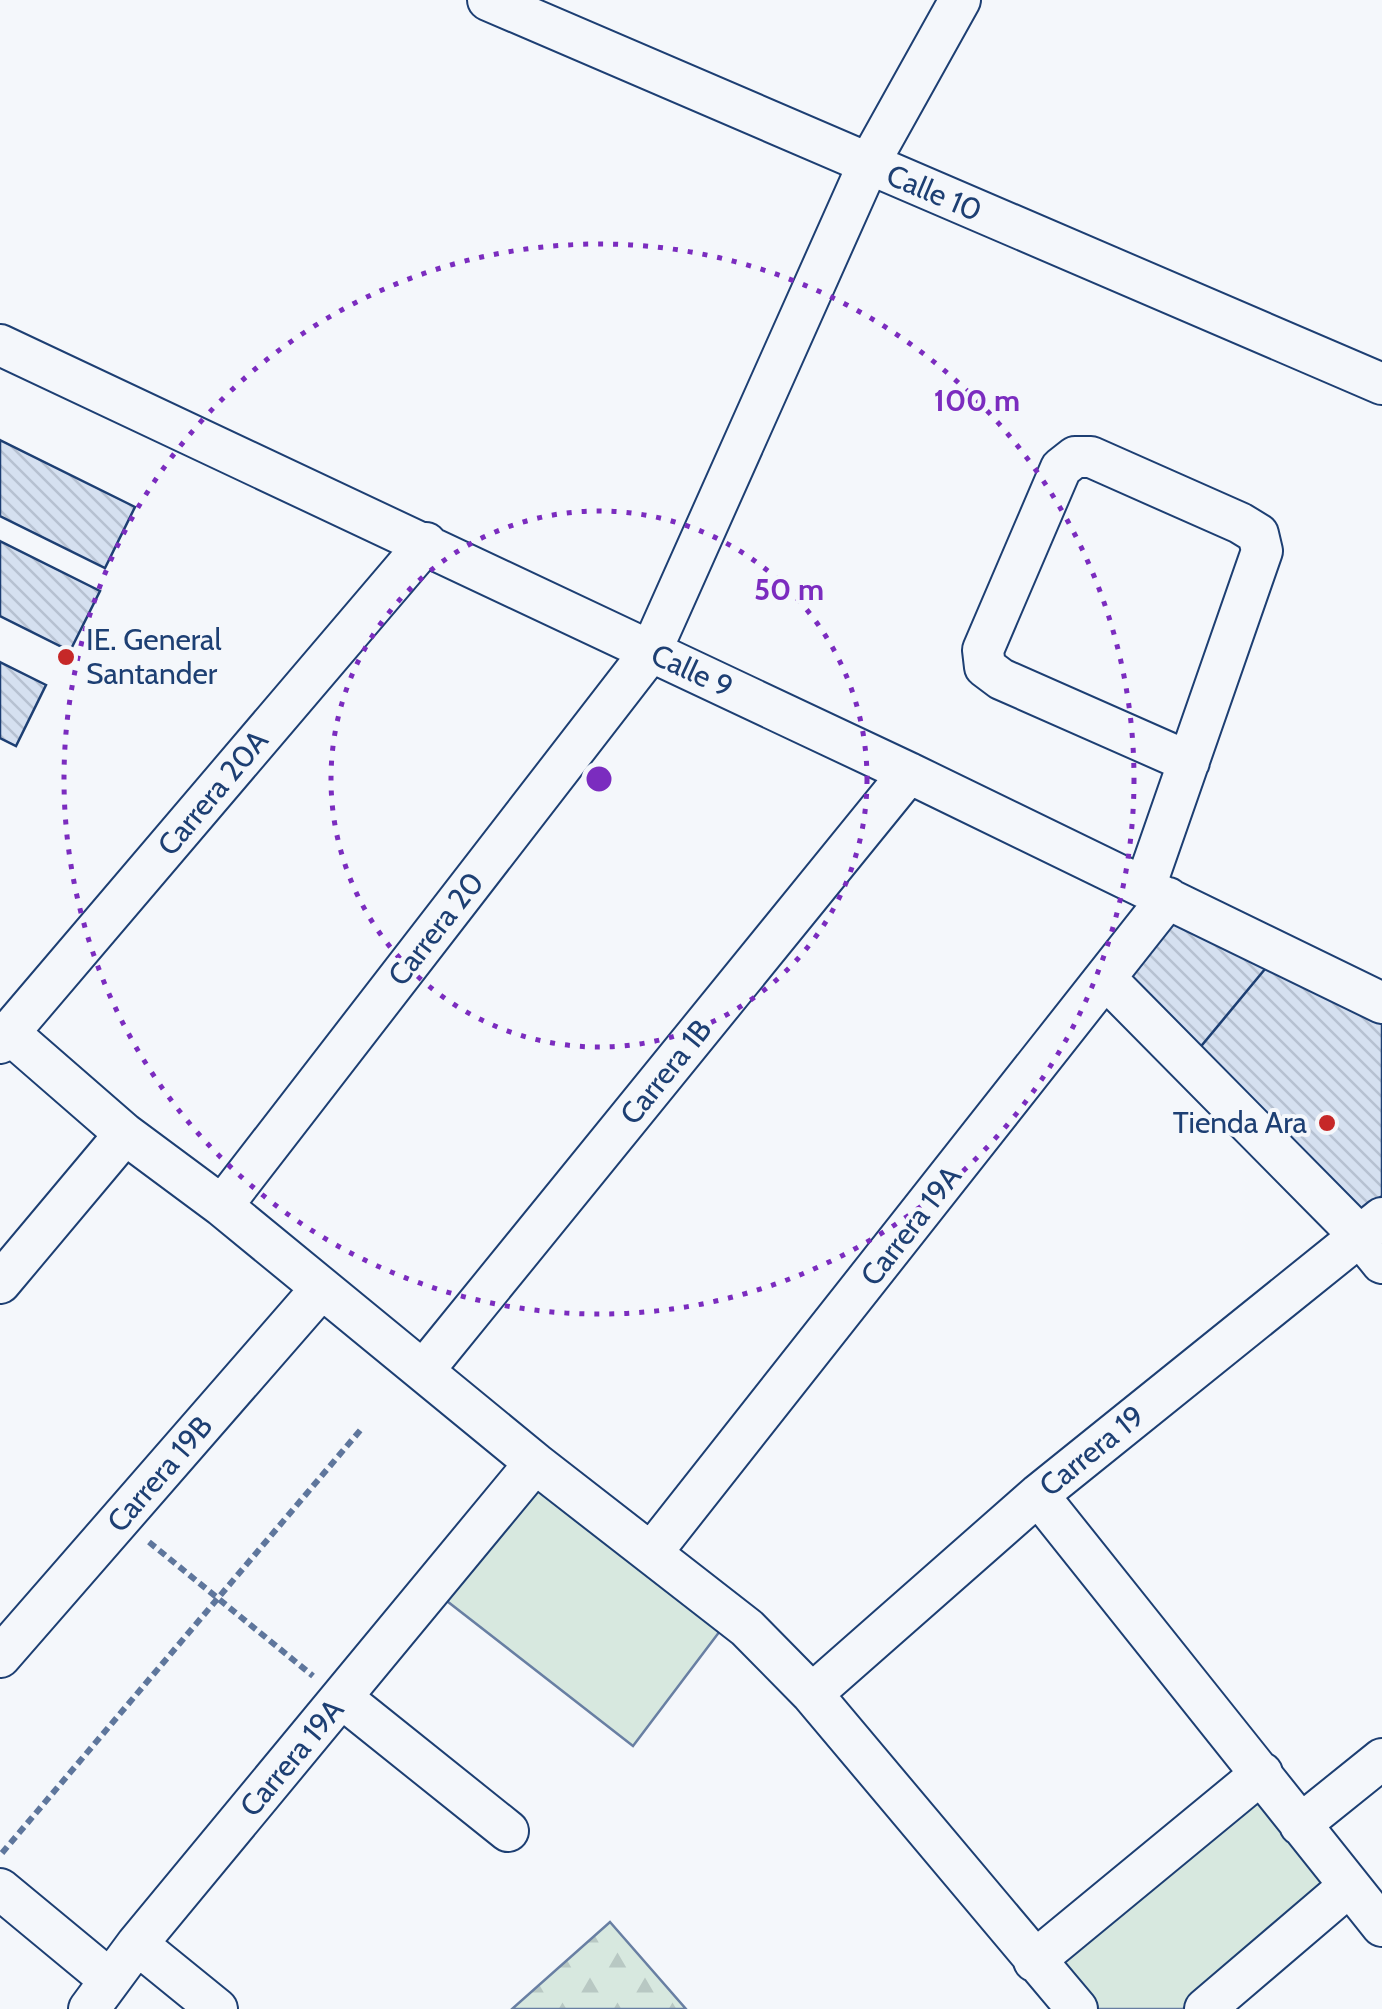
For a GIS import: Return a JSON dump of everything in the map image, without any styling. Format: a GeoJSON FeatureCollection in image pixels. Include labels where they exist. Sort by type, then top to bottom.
{"type":"FeatureCollection","features":[{"type":"Feature","properties":{"kind":"street","name":"Calle 10"},"geometry":{"type":"LineString","coordinates":[[488,0],[1382,384]]}},
{"type":"Feature","properties":{"kind":"street","name":"Carrera 20"},"geometry":{"type":"LineString","coordinates":[[222,1206],[651,652],[868,165],[960,0]]}},
{"type":"Feature","properties":{"kind":"street","name":"Calle 9"},"geometry":{"type":"LineString","coordinates":[[0,345],[909,773],[1382,1003]]}},
{"type":"Feature","properties":{"kind":"street","name":"Carrera 19A"},"geometry":{"type":"LineString","coordinates":[[652,1552],[1106,979],[1156,893],[1188,762],[1262,551],[1258,534],[1092,457],[1075,457],[1061,468],[1053,486],[982,650],[984,667],[1002,679],[1188,762]]}},
{"type":"Feature","properties":{"kind":"street","name":"Carrera 20A"},"geometry":{"type":"LineString","coordinates":[[4,1038],[426,544]]}},
{"type":"Feature","properties":{"kind":"street","name":"Carrera 1B"},"geometry":{"type":"LineString","coordinates":[[423,1371],[909,773]]}},
{"type":"Feature","properties":{"kind":"street"},"geometry":{"type":"LineString","coordinates":[[1106,979],[1375,1239]]}},
{"type":"Feature","properties":{"kind":"street"},"geometry":{"type":"LineString","coordinates":[[4,1038],[222,1206],[535,1463],[747,1628],[812,1694],[1077,2009]]}},
{"type":"Feature","properties":{"kind":"street"},"geometry":{"type":"LineString","coordinates":[[0,1283],[125,1134]]}},
{"type":"Feature","properties":{"kind":"street","name":"Carrera 19"},"geometry":{"type":"LineString","coordinates":[[812,1694],[1038,1494],[1375,1239]]}},
{"type":"Feature","properties":{"kind":"street","name":"Carrera 19B"},"geometry":{"type":"LineString","coordinates":[[0,1657],[320,1290]]}},
{"type":"Feature","properties":{"kind":"street","name":"Carrera 19A"},"geometry":{"type":"LineString","coordinates":[[99,1995],[535,1463]]}},
{"type":"Feature","properties":{"kind":"street"},"geometry":{"type":"LineString","coordinates":[[1038,1494],[1382,1926]]}},
{"type":"Feature","properties":{"kind":"street"},"geometry":{"type":"LineString","coordinates":[[342,1698],[508,1831]]}},
{"type":"Feature","properties":{"kind":"street"},"geometry":{"type":"LineString","coordinates":[[1300,1825],[1382,1759]]}},
{"type":"Feature","properties":{"kind":"street"},"geometry":{"type":"LineString","coordinates":[[1034,1960],[1262,1774]]}},
{"type":"Feature","properties":{"kind":"street"},"geometry":{"type":"LineString","coordinates":[[1205,2009],[1349,1886]]}},
{"type":"Feature","properties":{"kind":"street"},"geometry":{"type":"LineString","coordinates":[[0,1890],[99,1995]]}},
{"type":"Feature","properties":{"kind":"street"},"geometry":{"type":"LineString","coordinates":[[137,1944],[217,2009]]}},
{"type":"Feature","properties":{"kind":"path"},"geometry":{"type":"LineString","coordinates":[[0,1856],[363,1426]]}},
{"type":"Feature","properties":{"kind":"path"},"geometry":{"type":"LineString","coordinates":[[121,1518],[216,1600],[342,1698]]}},
{"type":"Feature","properties":{"kind":"green space"},"geometry":{"type":"Polygon","coordinates":[[[537,1484],[723,1627],[633,1746],[443,1598],[537,1484]]]}},
{"type":"Feature","properties":{"kind":"green space"},"geometry":{"type":"Polygon","coordinates":[[[1260,1796],[1332,1880],[1183,2009],[1092,2009],[1050,1963],[1260,1796]]]}},
{"type":"Feature","properties":{"kind":"green space"},"geometry":{"type":"Polygon","coordinates":[[[610,1922],[686,2009],[512,2009],[610,1922]]]}},
{"type":"Feature","properties":{"kind":"building"},"geometry":{"type":"Polygon","coordinates":[[[0,440],[135,507],[105,568],[0,516],[0,440]]]}},
{"type":"Feature","properties":{"kind":"building"},"geometry":{"type":"Polygon","coordinates":[[[0,541],[100,591],[70,651],[0,616],[0,541]]]}},
{"type":"Feature","properties":{"kind":"building"},"geometry":{"type":"Polygon","coordinates":[[[0,662],[46,685],[16,746],[0,738],[0,662]]]}},
{"type":"Feature","properties":{"kind":"building"},"geometry":{"type":"Polygon","coordinates":[[[1170,909],[1270,963],[1198,1050],[1117,978],[1170,909]]]}},
{"type":"Feature","properties":{"kind":"building","name":"Tienda Ara"},"geometry":{"type":"Polygon","coordinates":[[[1270,963],[1382,1017],[1382,1196],[1362,1212],[1198,1050],[1270,963]]]}},
{"type":"Feature","properties":{"kind":"place","name":"IE. General Santander"},"geometry":{"type":"Point","coordinates":[66,657]}},
{"type":"Feature","properties":{"kind":"place","name":"Tienda Ara"},"geometry":{"type":"Point","coordinates":[1327,1123]}}]}
